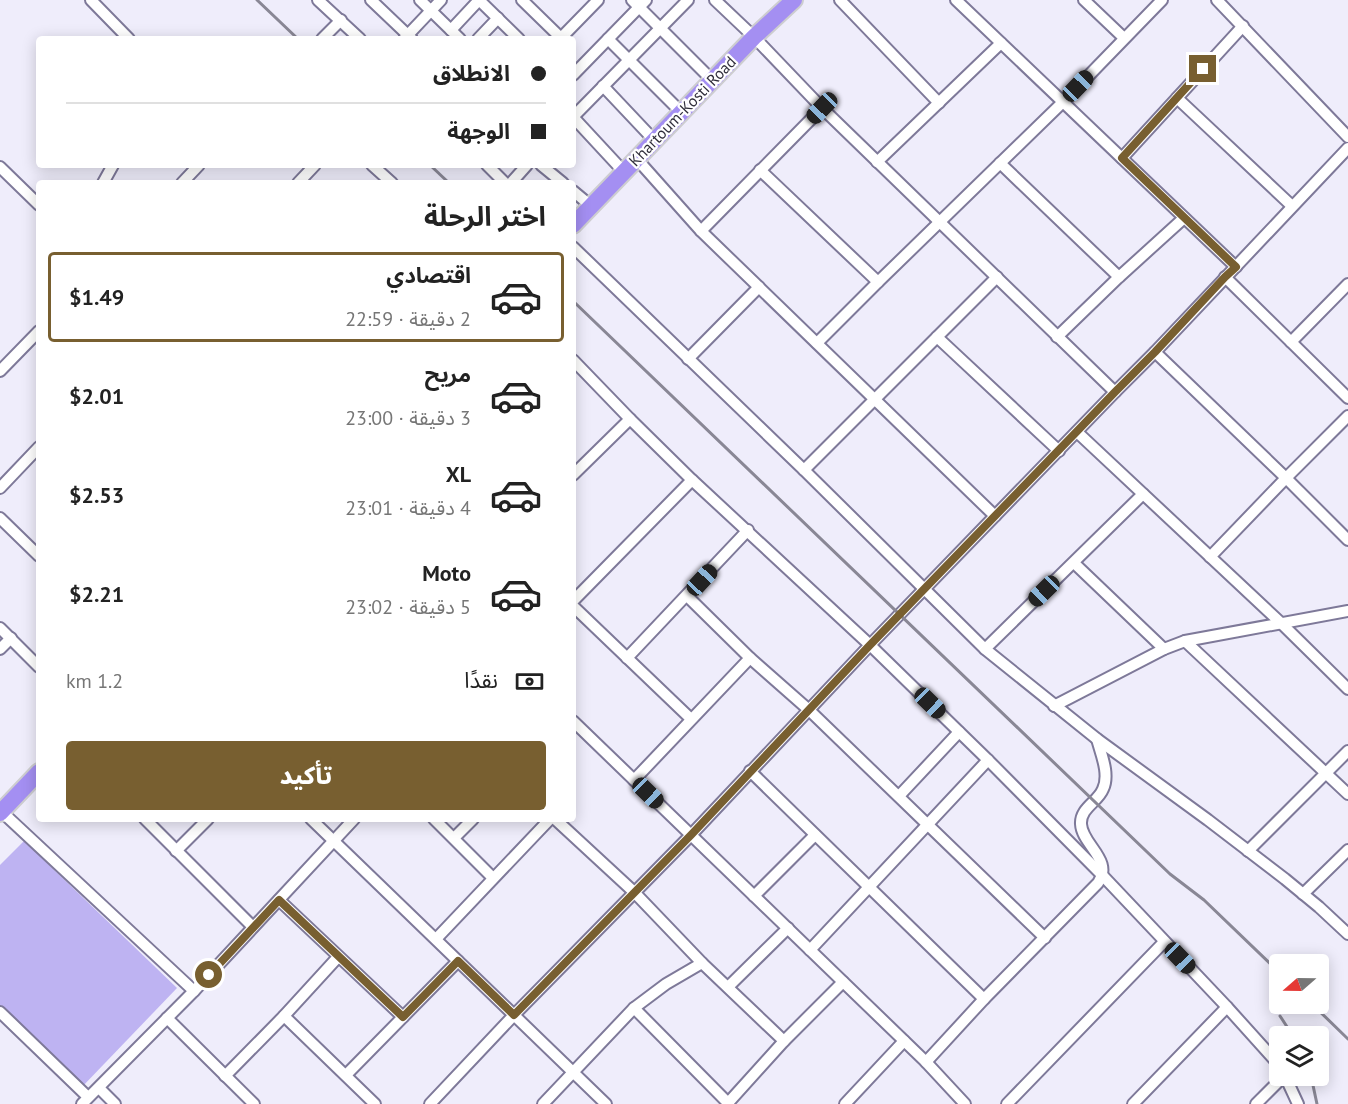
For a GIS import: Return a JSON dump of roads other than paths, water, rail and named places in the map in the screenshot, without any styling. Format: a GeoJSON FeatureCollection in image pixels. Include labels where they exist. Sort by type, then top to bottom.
{"type":"FeatureCollection","features":[{"type":"Feature","properties":{"kind":"highway","name":"Khartoum-Kosti Road"},"geometry":{"type":"LineString","coordinates":[[576,222],[754,37],[794,0]]}},
{"type":"Feature","properties":{"kind":"highway"},"geometry":{"type":"LineString","coordinates":[[1,812],[36,775]]}},
{"type":"Feature","properties":{"kind":"street"},"geometry":{"type":"LineString","coordinates":[[91,0],[126,36]]}},
{"type":"Feature","properties":{"kind":"street"},"geometry":{"type":"LineString","coordinates":[[371,0],[406,36]]}},
{"type":"Feature","properties":{"kind":"street"},"geometry":{"type":"LineString","coordinates":[[420,0],[457,36]]}},
{"type":"Feature","properties":{"kind":"street"},"geometry":{"type":"LineString","coordinates":[[410,36],[441,0]]}},
{"type":"Feature","properties":{"kind":"street"},"geometry":{"type":"LineString","coordinates":[[451,30],[479,0],[516,36]]}},
{"type":"Feature","properties":{"kind":"street"},"geometry":{"type":"LineString","coordinates":[[563,36],[598,0]]}},
{"type":"Feature","properties":{"kind":"street"},"geometry":{"type":"LineString","coordinates":[[576,114],[688,0]]}},
{"type":"Feature","properties":{"kind":"street"},"geometry":{"type":"LineString","coordinates":[[715,0],[877,162],[1115,392]]}},
{"type":"Feature","properties":{"kind":"street"},"geometry":{"type":"LineString","coordinates":[[840,0],[939,103]]}},
{"type":"Feature","properties":{"kind":"street"},"geometry":{"type":"LineString","coordinates":[[956,0],[1236,267]]}},
{"type":"Feature","properties":{"kind":"street"},"geometry":{"type":"LineString","coordinates":[[1084,0],[1124,38]]}},
{"type":"Feature","properties":{"kind":"street"},"geometry":{"type":"LineString","coordinates":[[817,343],[1063,102],[1162,0]]}},
{"type":"Feature","properties":{"kind":"street"},"geometry":{"type":"LineString","coordinates":[[1217,0],[1348,137]]}},
{"type":"Feature","properties":{"kind":"street"},"geometry":{"type":"LineString","coordinates":[[324,2],[357,36]]}},
{"type":"Feature","properties":{"kind":"street"},"geometry":{"type":"LineString","coordinates":[[529,2],[557,36]]}},
{"type":"Feature","properties":{"kind":"street"},"geometry":{"type":"LineString","coordinates":[[576,72],[639,2],[660,28],[712,80]]}},
{"type":"Feature","properties":{"kind":"street"},"geometry":{"type":"LineString","coordinates":[[481,36],[498,18]]}},
{"type":"Feature","properties":{"kind":"street"},"geometry":{"type":"LineString","coordinates":[[324,36],[341,20]]}},
{"type":"Feature","properties":{"kind":"street"},"geometry":{"type":"LineString","coordinates":[[1122,158],[1243,26]]}},
{"type":"Feature","properties":{"kind":"street"},"geometry":{"type":"LineString","coordinates":[[608,39],[681,112]]}},
{"type":"Feature","properties":{"kind":"street"},"geometry":{"type":"LineString","coordinates":[[877,162],[1001,43]]}},
{"type":"Feature","properties":{"kind":"street"},"geometry":{"type":"LineString","coordinates":[[603,86],[654,140]]}},
{"type":"Feature","properties":{"kind":"street"},"geometry":{"type":"LineString","coordinates":[[1177,98],[1292,206]]}},
{"type":"Feature","properties":{"kind":"street"},"geometry":{"type":"LineString","coordinates":[[701,231],[822,108]]}},
{"type":"Feature","properties":{"kind":"street"},"geometry":{"type":"LineString","coordinates":[[576,120],[624,172]]}},
{"type":"Feature","properties":{"kind":"street"},"geometry":{"type":"LineString","coordinates":[[430,1104],[691,835],[870,645],[1155,352],[1348,148]]}},
{"type":"Feature","properties":{"kind":"street"},"geometry":{"type":"LineString","coordinates":[[636,158],[701,231],[995,516]]}},
{"type":"Feature","properties":{"kind":"street"},"geometry":{"type":"LineString","coordinates":[[1000,163],[1119,277]]}},
{"type":"Feature","properties":{"kind":"street"},"geometry":{"type":"LineString","coordinates":[[0,167],[36,202]]}},
{"type":"Feature","properties":{"kind":"street"},"geometry":{"type":"LineString","coordinates":[[185,180],[196,168]]}},
{"type":"Feature","properties":{"kind":"street"},"geometry":{"type":"LineString","coordinates":[[301,180],[312,168]]}},
{"type":"Feature","properties":{"kind":"street"},"geometry":{"type":"LineString","coordinates":[[375,168],[389,180]]}},
{"type":"Feature","properties":{"kind":"street"},"geometry":{"type":"LineString","coordinates":[[490,168],[502,180]]}},
{"type":"Feature","properties":{"kind":"street"},"geometry":{"type":"LineString","coordinates":[[514,180],[524,168]]}},
{"type":"Feature","properties":{"kind":"street"},"geometry":{"type":"LineString","coordinates":[[545,168],[559,180]]}},
{"type":"Feature","properties":{"kind":"street"},"geometry":{"type":"LineString","coordinates":[[760,170],[878,282]]}},
{"type":"Feature","properties":{"kind":"street"},"geometry":{"type":"LineString","coordinates":[[576,194],[591,206]]}},
{"type":"Feature","properties":{"kind":"street"},"geometry":{"type":"LineString","coordinates":[[1057,337],[1184,218]]}},
{"type":"Feature","properties":{"kind":"street"},"geometry":{"type":"LineString","coordinates":[[576,250],[985,649],[1054,706],[1303,894],[1348,934]]}},
{"type":"Feature","properties":{"kind":"street"},"geometry":{"type":"LineString","coordinates":[[804,470],[997,277]]}},
{"type":"Feature","properties":{"kind":"street"},"geometry":{"type":"LineString","coordinates":[[1225,277],[1348,398]]}},
{"type":"Feature","properties":{"kind":"street"},"geometry":{"type":"LineString","coordinates":[[1291,342],[1348,284]]}},
{"type":"Feature","properties":{"kind":"street"},"geometry":{"type":"LineString","coordinates":[[688,359],[759,287]]}},
{"type":"Feature","properties":{"kind":"street"},"geometry":{"type":"LineString","coordinates":[[0,371],[36,334]]}},
{"type":"Feature","properties":{"kind":"street"},"geometry":{"type":"LineString","coordinates":[[937,337],[1059,451]]}},
{"type":"Feature","properties":{"kind":"street"},"geometry":{"type":"LineString","coordinates":[[1155,352],[1348,540]]}},
{"type":"Feature","properties":{"kind":"street"},"geometry":{"type":"LineString","coordinates":[[576,363],[692,480],[870,645],[988,760],[1103,876],[1269,1054]]}},
{"type":"Feature","properties":{"kind":"street"},"geometry":{"type":"LineString","coordinates":[[1210,557],[1348,416]]}},
{"type":"Feature","properties":{"kind":"street"},"geometry":{"type":"LineString","coordinates":[[576,472],[630,419]]}},
{"type":"Feature","properties":{"kind":"street"},"geometry":{"type":"LineString","coordinates":[[1077,432],[1348,689]]}},
{"type":"Feature","properties":{"kind":"street"},"geometry":{"type":"LineString","coordinates":[[0,489],[36,450]]}},
{"type":"Feature","properties":{"kind":"street"},"geometry":{"type":"LineString","coordinates":[[576,598],[692,480]]}},
{"type":"Feature","properties":{"kind":"street"},"geometry":{"type":"LineString","coordinates":[[985,649],[1143,494]]}},
{"type":"Feature","properties":{"kind":"street"},"geometry":{"type":"LineString","coordinates":[[0,518],[36,553]]}},
{"type":"Feature","properties":{"kind":"street"},"geometry":{"type":"LineString","coordinates":[[627,658],[748,530]]}},
{"type":"Feature","properties":{"kind":"street"},"geometry":{"type":"LineString","coordinates":[[1074,562],[1164,649]]}},
{"type":"Feature","properties":{"kind":"street"},"geometry":{"type":"LineString","coordinates":[[687,596],[750,658],[809,710],[929,824],[1045,938]]}},
{"type":"Feature","properties":{"kind":"street"},"geometry":{"type":"LineString","coordinates":[[576,609],[691,719]]}},
{"type":"Feature","properties":{"kind":"street"},"geometry":{"type":"LineString","coordinates":[[1054,706],[1164,649],[1185,641],[1348,611]]}},
{"type":"Feature","properties":{"kind":"street"},"geometry":{"type":"LineString","coordinates":[[0,628],[36,664]]}},
{"type":"Feature","properties":{"kind":"street"},"geometry":{"type":"LineString","coordinates":[[0,650],[11,638]]}},
{"type":"Feature","properties":{"kind":"street"},"geometry":{"type":"LineString","coordinates":[[1185,641],[1348,794]]}},
{"type":"Feature","properties":{"kind":"street"},"geometry":{"type":"LineString","coordinates":[[634,780],[750,658]]}},
{"type":"Feature","properties":{"kind":"street"},"geometry":{"type":"LineString","coordinates":[[576,724],[926,1062],[963,1103]]}},
{"type":"Feature","properties":{"kind":"street"},"geometry":{"type":"LineString","coordinates":[[898,796],[959,732]]}},
{"type":"Feature","properties":{"kind":"street"},"geometry":{"type":"LineString","coordinates":[[926,1062],[1103,876],[1101,862],[1081,828],[1081,817],[1102,793],[1106,782],[1097,739]]}},
{"type":"Feature","properties":{"kind":"street"},"geometry":{"type":"LineString","coordinates":[[1248,851],[1348,751]]}},
{"type":"Feature","properties":{"kind":"street"},"geometry":{"type":"LineString","coordinates":[[810,950],[988,760]]}},
{"type":"Feature","properties":{"kind":"street"},"geometry":{"type":"LineString","coordinates":[[750,771],[814,836],[984,999]]}},
{"type":"Feature","properties":{"kind":"street"},"geometry":{"type":"LineString","coordinates":[[1,812],[194,991]]}},
{"type":"Feature","properties":{"kind":"street"},"geometry":{"type":"LineString","coordinates":[[148,822],[254,927]]}},
{"type":"Feature","properties":{"kind":"street"},"geometry":{"type":"LineString","coordinates":[[177,851],[205,822]]}},
{"type":"Feature","properties":{"kind":"street"},"geometry":{"type":"LineString","coordinates":[[314,822],[606,1104]]}},
{"type":"Feature","properties":{"kind":"street"},"geometry":{"type":"LineString","coordinates":[[0,1012],[85,1101],[194,991],[351,822]]}},
{"type":"Feature","properties":{"kind":"street"},"geometry":{"type":"LineString","coordinates":[[437,822],[493,878]]}},
{"type":"Feature","properties":{"kind":"street"},"geometry":{"type":"LineString","coordinates":[[454,838],[470,822]]}},
{"type":"Feature","properties":{"kind":"street"},"geometry":{"type":"LineString","coordinates":[[436,939],[550,822]]}},
{"type":"Feature","properties":{"kind":"street"},"geometry":{"type":"LineString","coordinates":[[556,822],[634,892],[702,963],[784,1041]]}},
{"type":"Feature","properties":{"kind":"street"},"geometry":{"type":"LineString","coordinates":[[754,896],[814,836]]}},
{"type":"Feature","properties":{"kind":"street"},"geometry":{"type":"LineString","coordinates":[[1303,894],[1348,850]]}},
{"type":"Feature","properties":{"kind":"street"},"geometry":{"type":"LineString","coordinates":[[279,900],[403,1017]]}},
{"type":"Feature","properties":{"kind":"street"},"geometry":{"type":"LineString","coordinates":[[728,987],[788,928]]}},
{"type":"Feature","properties":{"kind":"street"},"geometry":{"type":"LineString","coordinates":[[1007,1104],[1164,942]]}},
{"type":"Feature","properties":{"kind":"street"},"geometry":{"type":"LineString","coordinates":[[225,1076],[338,957]]}},
{"type":"Feature","properties":{"kind":"street"},"geometry":{"type":"LineString","coordinates":[[346,1075],[458,961]]}},
{"type":"Feature","properties":{"kind":"street"},"geometry":{"type":"LineString","coordinates":[[543,1104],[634,1008],[666,984],[702,963]]}},
{"type":"Feature","properties":{"kind":"street"},"geometry":{"type":"LineString","coordinates":[[634,1008],[729,1103],[784,1041],[843,982]]}},
{"type":"Feature","properties":{"kind":"street"},"geometry":{"type":"LineString","coordinates":[[1132,1104],[1227,1007]]}},
{"type":"Feature","properties":{"kind":"street"},"geometry":{"type":"LineString","coordinates":[[284,1016],[375,1104]]}},
{"type":"Feature","properties":{"kind":"street"},"geometry":{"type":"LineString","coordinates":[[167,1018],[254,1104]]}},
{"type":"Feature","properties":{"kind":"street"},"geometry":{"type":"LineString","coordinates":[[852,1101],[904,1041]]}},
{"type":"Feature","properties":{"kind":"street"},"geometry":{"type":"LineString","coordinates":[[1256,1104],[1275,1086]]}},
{"type":"Feature","properties":{"kind":"street"},"geometry":{"type":"LineString","coordinates":[[1290,1086],[1299,1104]]}},
{"type":"Feature","properties":{"kind":"street"},"geometry":{"type":"LineString","coordinates":[[99,1088],[115,1104]]}},
{"type":"Feature","properties":{"kind":"railway"},"geometry":{"type":"LineString","coordinates":[[257,0],[295,36]]}},
{"type":"Feature","properties":{"kind":"railway"},"geometry":{"type":"LineString","coordinates":[[433,168],[446,180]]}},
{"type":"Feature","properties":{"kind":"railway"},"geometry":{"type":"LineString","coordinates":[[576,304],[1170,874],[1204,900],[1269,962]]}},
{"type":"Feature","properties":{"kind":"railway"},"geometry":{"type":"LineString","coordinates":[[1322,1014],[1348,1039]]}},
{"type":"Feature","properties":{"kind":"railway"},"geometry":{"type":"LineString","coordinates":[[1280,1016],[1286,1026]]}},
{"type":"Feature","properties":{"kind":"railway"},"geometry":{"type":"LineString","coordinates":[[1313,1086],[1317,1104]]}}]}
